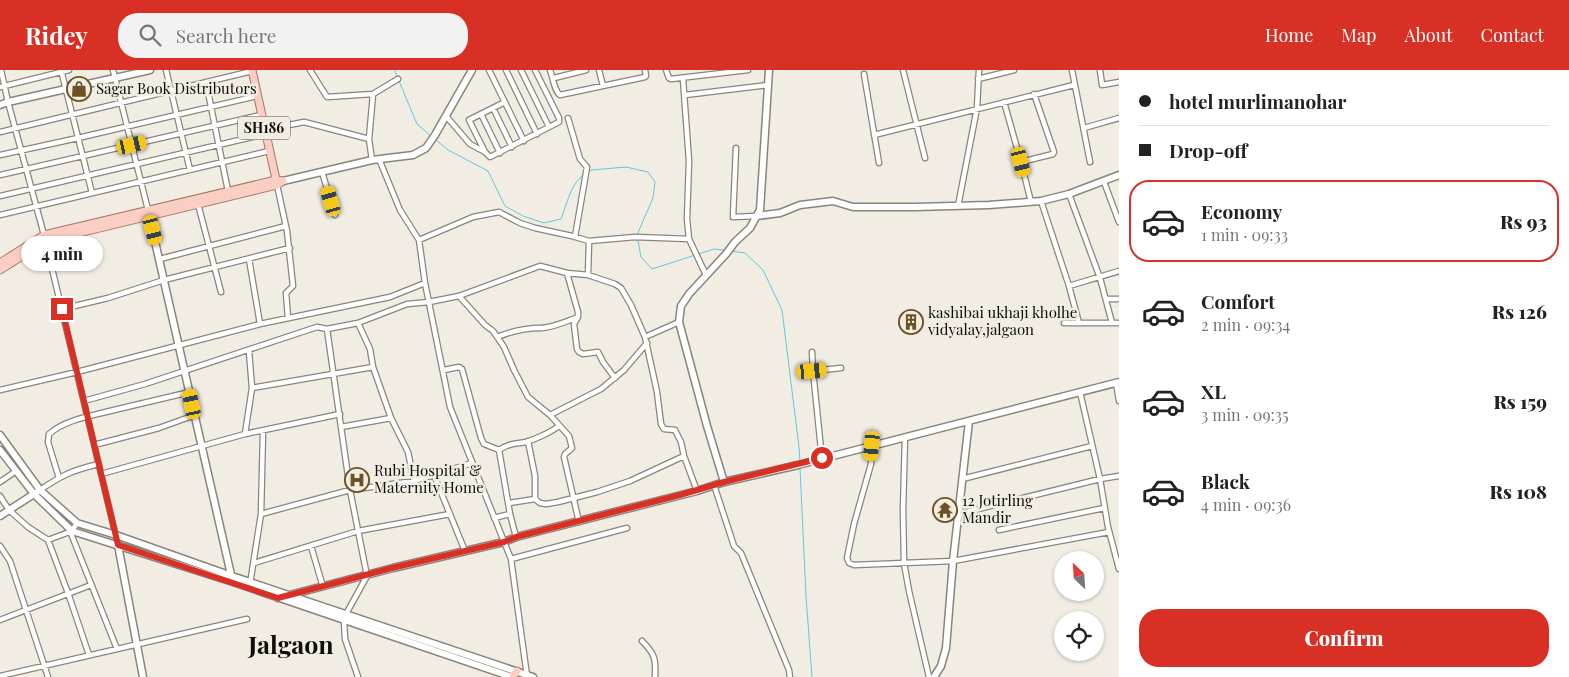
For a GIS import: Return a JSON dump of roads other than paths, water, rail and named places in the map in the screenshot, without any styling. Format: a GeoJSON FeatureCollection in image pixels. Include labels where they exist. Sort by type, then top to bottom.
{"type":"FeatureCollection","features":[{"type":"Feature","properties":{"kind":"main road"},"geometry":{"type":"LineString","coordinates":[[0,105],[150,70]]}},
{"type":"Feature","properties":{"kind":"main road"},"geometry":{"type":"LineString","coordinates":[[148,213],[198,204],[372,160],[413,155],[426,148],[472,70]]}},
{"type":"Feature","properties":{"kind":"main road"},"geometry":{"type":"LineString","coordinates":[[724,482],[679,322],[681,306],[689,294],[735,242],[750,228],[760,210],[769,70]]}},
{"type":"Feature","properties":{"kind":"main road","name":"SH186"},"geometry":{"type":"LineString","coordinates":[[252,71],[269,151],[279,182]]}},
{"type":"Feature","properties":{"kind":"main road"},"geometry":{"type":"LineString","coordinates":[[757,216],[780,213],[800,205],[832,201],[853,207],[916,208],[1041,201],[1069,194],[1119,176]]}},
{"type":"Feature","properties":{"kind":"main road"},"geometry":{"type":"LineString","coordinates":[[1,267],[45,238],[228,191],[279,182]]}},
{"type":"Feature","properties":{"kind":"main road"},"geometry":{"type":"LineString","coordinates":[[148,213],[232,579]]}},
{"type":"Feature","properties":{"kind":"main road"},"geometry":{"type":"LineString","coordinates":[[278,598],[504,542],[516,537],[579,522],[724,482],[811,462],[1117,382]]}},
{"type":"Feature","properties":{"kind":"main road"},"geometry":{"type":"LineString","coordinates":[[934,677],[942,666],[946,648],[968,421]]}},
{"type":"Feature","properties":{"kind":"main road"},"geometry":{"type":"LineString","coordinates":[[0,435],[37,492],[77,524],[116,535],[232,579]]}},
{"type":"Feature","properties":{"kind":"main road"},"geometry":{"type":"LineString","coordinates":[[0,450],[16,471],[71,531],[250,585],[290,595],[345,617],[514,675],[529,676]]}},
{"type":"Feature","properties":{"kind":"main road"},"geometry":{"type":"LineString","coordinates":[[0,516],[37,492]]}},
{"type":"Feature","properties":{"kind":"main road"},"geometry":{"type":"LineString","coordinates":[[118,545],[143,677]]}},
{"type":"Feature","properties":{"kind":"main road"},"geometry":{"type":"LineString","coordinates":[[250,585],[278,598],[345,617]]}},
{"type":"Feature","properties":{"kind":"street"},"geometry":{"type":"LineString","coordinates":[[1,70],[2,86],[45,238],[118,545]]}},
{"type":"Feature","properties":{"kind":"street"},"geometry":{"type":"LineString","coordinates":[[2,86],[69,70]]}},
{"type":"Feature","properties":{"kind":"street"},"geometry":{"type":"LineString","coordinates":[[113,70],[148,213]]}},
{"type":"Feature","properties":{"kind":"street"},"geometry":{"type":"LineString","coordinates":[[166,70],[190,170]]}},
{"type":"Feature","properties":{"kind":"street"},"geometry":{"type":"LineString","coordinates":[[310,70],[327,97],[373,94],[398,79]]}},
{"type":"Feature","properties":{"kind":"street"},"geometry":{"type":"LineString","coordinates":[[489,70],[524,141]]}},
{"type":"Feature","properties":{"kind":"street"},"geometry":{"type":"LineString","coordinates":[[506,70],[537,134]]}},
{"type":"Feature","properties":{"kind":"street"},"geometry":{"type":"LineString","coordinates":[[521,70],[549,127]]}},
{"type":"Feature","properties":{"kind":"street"},"geometry":{"type":"LineString","coordinates":[[446,116],[470,144],[490,157],[524,141],[559,122],[535,70]]}},
{"type":"Feature","properties":{"kind":"street"},"geometry":{"type":"LineString","coordinates":[[550,70],[557,93],[560,96],[645,77],[645,70]]}},
{"type":"Feature","properties":{"kind":"street"},"geometry":{"type":"LineString","coordinates":[[554,78],[586,70]]}},
{"type":"Feature","properties":{"kind":"street"},"geometry":{"type":"LineString","coordinates":[[599,70],[603,86]]}},
{"type":"Feature","properties":{"kind":"street"},"geometry":{"type":"LineString","coordinates":[[666,70],[669,78],[683,79],[729,71],[748,70]]}},
{"type":"Feature","properties":{"kind":"street"},"geometry":{"type":"LineString","coordinates":[[903,70],[925,158]]}},
{"type":"Feature","properties":{"kind":"street"},"geometry":{"type":"LineString","coordinates":[[958,206],[977,108],[978,70]]}},
{"type":"Feature","properties":{"kind":"street"},"geometry":{"type":"LineString","coordinates":[[978,79],[1014,70]]}},
{"type":"Feature","properties":{"kind":"street"},"geometry":{"type":"LineString","coordinates":[[1072,70],[1090,162]]}},
{"type":"Feature","properties":{"kind":"street"},"geometry":{"type":"LineString","coordinates":[[1100,70],[1102,85],[1119,82]]}},
{"type":"Feature","properties":{"kind":"street"},"geometry":{"type":"LineString","coordinates":[[61,71],[92,193]]}},
{"type":"Feature","properties":{"kind":"street"},"geometry":{"type":"LineString","coordinates":[[0,132],[252,71]]}},
{"type":"Feature","properties":{"kind":"street"},"geometry":{"type":"LineString","coordinates":[[864,74],[879,163]]}},
{"type":"Feature","properties":{"kind":"street"},"geometry":{"type":"LineString","coordinates":[[683,79],[689,161],[687,219],[690,239],[706,275]]}},
{"type":"Feature","properties":{"kind":"street"},"geometry":{"type":"LineString","coordinates":[[206,82],[228,191]]}},
{"type":"Feature","properties":{"kind":"street"},"geometry":{"type":"LineString","coordinates":[[685,95],[768,85]]}},
{"type":"Feature","properties":{"kind":"street"},"geometry":{"type":"LineString","coordinates":[[874,135],[1074,85]]}},
{"type":"Feature","properties":{"kind":"street"},"geometry":{"type":"LineString","coordinates":[[372,160],[368,139],[373,94]]}},
{"type":"Feature","properties":{"kind":"street"},"geometry":{"type":"LineString","coordinates":[[1021,162],[1053,154],[1054,152],[1034,94]]}},
{"type":"Feature","properties":{"kind":"street"},"geometry":{"type":"LineString","coordinates":[[0,155],[177,116],[257,96]]}},
{"type":"Feature","properties":{"kind":"street"},"geometry":{"type":"LineString","coordinates":[[485,152],[470,122],[471,118],[505,102]]}},
{"type":"Feature","properties":{"kind":"street"},"geometry":{"type":"LineString","coordinates":[[1004,102],[1031,202]]}},
{"type":"Feature","properties":{"kind":"street"},"geometry":{"type":"LineString","coordinates":[[493,108],[512,147]]}},
{"type":"Feature","properties":{"kind":"street"},"geometry":{"type":"LineString","coordinates":[[481,114],[500,153]]}},
{"type":"Feature","properties":{"kind":"street"},"geometry":{"type":"LineString","coordinates":[[0,175],[261,115]]}},
{"type":"Feature","properties":{"kind":"street"},"geometry":{"type":"LineString","coordinates":[[568,118],[580,159],[587,167],[574,237]]}},
{"type":"Feature","properties":{"kind":"street"},"geometry":{"type":"LineString","coordinates":[[1084,128],[1119,118]]}},
{"type":"Feature","properties":{"kind":"street"},"geometry":{"type":"LineString","coordinates":[[0,196],[304,122],[368,139]]}},
{"type":"Feature","properties":{"kind":"street"},"geometry":{"type":"LineString","coordinates":[[736,148],[733,217],[757,216]]}},
{"type":"Feature","properties":{"kind":"street"},"geometry":{"type":"LineString","coordinates":[[0,216],[269,151]]}},
{"type":"Feature","properties":{"kind":"street"},"geometry":{"type":"LineString","coordinates":[[379,159],[400,210],[419,240],[425,284],[450,407],[511,559],[529,676]]}},
{"type":"Feature","properties":{"kind":"street"},"geometry":{"type":"LineString","coordinates":[[322,172],[335,215]]}},
{"type":"Feature","properties":{"kind":"street"},"geometry":{"type":"LineString","coordinates":[[279,182],[290,248],[293,286],[286,293],[288,318]]}},
{"type":"Feature","properties":{"kind":"street"},"geometry":{"type":"LineString","coordinates":[[1104,182],[1119,222]]}},
{"type":"Feature","properties":{"kind":"street"},"geometry":{"type":"LineString","coordinates":[[1069,194],[1100,278],[1112,323]]}},
{"type":"Feature","properties":{"kind":"street"},"geometry":{"type":"LineString","coordinates":[[1041,201],[1079,323]]}},
{"type":"Feature","properties":{"kind":"street"},"geometry":{"type":"LineString","coordinates":[[198,204],[221,292]]}},
{"type":"Feature","properties":{"kind":"street"},"geometry":{"type":"LineString","coordinates":[[419,240],[473,216],[499,212],[520,223],[535,228],[589,241],[634,237],[690,239]]}},
{"type":"Feature","properties":{"kind":"street"},"geometry":{"type":"LineString","coordinates":[[160,259],[286,226]]}},
{"type":"Feature","properties":{"kind":"street"},"geometry":{"type":"LineString","coordinates":[[588,275],[589,241]]}},
{"type":"Feature","properties":{"kind":"street"},"geometry":{"type":"LineString","coordinates":[[62,309],[108,298],[164,280],[290,248]]}},
{"type":"Feature","properties":{"kind":"street"},"geometry":{"type":"LineString","coordinates":[[249,259],[260,324]]}},
{"type":"Feature","properties":{"kind":"street"},"geometry":{"type":"LineString","coordinates":[[84,401],[249,351],[313,328],[327,329],[358,322],[407,304],[459,296],[540,266],[567,273],[588,275],[615,284],[621,288],[631,305],[647,343],[657,392],[661,424],[664,429],[675,430],[681,442],[684,456],[697,490]]}},
{"type":"Feature","properties":{"kind":"street"},"geometry":{"type":"LineString","coordinates":[[1069,286],[1119,271]]}},
{"type":"Feature","properties":{"kind":"street"},"geometry":{"type":"LineString","coordinates":[[567,273],[577,307],[578,317],[574,324],[577,349],[582,354],[598,352],[615,378]]}},
{"type":"Feature","properties":{"kind":"street"},"geometry":{"type":"LineString","coordinates":[[0,390],[260,324],[390,296],[425,284]]}},
{"type":"Feature","properties":{"kind":"street"},"geometry":{"type":"LineString","coordinates":[[459,296],[485,326],[493,332],[504,347],[528,397],[550,415],[569,436],[572,447],[564,456],[579,522]]}},
{"type":"Feature","properties":{"kind":"street"},"geometry":{"type":"LineString","coordinates":[[1106,300],[1119,299]]}},
{"type":"Feature","properties":{"kind":"street"},"geometry":{"type":"LineString","coordinates":[[497,337],[514,330],[541,328],[578,317]]}},
{"type":"Feature","properties":{"kind":"street"},"geometry":{"type":"LineString","coordinates":[[358,322],[370,349],[373,367],[391,418],[408,452],[414,481]]}},
{"type":"Feature","properties":{"kind":"street"},"geometry":{"type":"LineString","coordinates":[[645,337],[679,322]]}},
{"type":"Feature","properties":{"kind":"street"},"geometry":{"type":"LineString","coordinates":[[1064,323],[1119,323]]}},
{"type":"Feature","properties":{"kind":"street"},"geometry":{"type":"LineString","coordinates":[[327,329],[350,490],[367,576],[345,617],[345,639],[358,677]]}},
{"type":"Feature","properties":{"kind":"street"},"geometry":{"type":"LineString","coordinates":[[550,415],[601,389],[624,370],[647,343]]}},
{"type":"Feature","properties":{"kind":"street"},"geometry":{"type":"LineString","coordinates":[[245,434],[252,388],[249,351]]}},
{"type":"Feature","properties":{"kind":"street"},"geometry":{"type":"LineString","coordinates":[[812,352],[812,371],[822,458]]}},
{"type":"Feature","properties":{"kind":"street"},"geometry":{"type":"LineString","coordinates":[[252,388],[373,367]]}},
{"type":"Feature","properties":{"kind":"street"},"geometry":{"type":"LineString","coordinates":[[444,370],[459,367],[462,369],[481,438],[484,444],[499,450]]}},
{"type":"Feature","properties":{"kind":"street"},"geometry":{"type":"LineString","coordinates":[[812,371],[841,368]]}},
{"type":"Feature","properties":{"kind":"street"},"geometry":{"type":"LineString","coordinates":[[1117,382],[1119,401]]}},
{"type":"Feature","properties":{"kind":"street"},"geometry":{"type":"LineString","coordinates":[[58,478],[48,442],[49,434],[56,428],[68,422],[190,392]]}},
{"type":"Feature","properties":{"kind":"street"},"geometry":{"type":"LineString","coordinates":[[1080,392],[1100,479],[1109,532],[1119,569]]}},
{"type":"Feature","properties":{"kind":"street"},"geometry":{"type":"LineString","coordinates":[[102,474],[245,434],[340,414]]}},
{"type":"Feature","properties":{"kind":"street"},"geometry":{"type":"LineString","coordinates":[[94,445],[159,428],[195,416]]}},
{"type":"Feature","properties":{"kind":"street"},"geometry":{"type":"LineString","coordinates":[[342,427],[391,418]]}},
{"type":"Feature","properties":{"kind":"street"},"geometry":{"type":"LineString","coordinates":[[499,450],[508,444],[528,442],[559,426]]}},
{"type":"Feature","properties":{"kind":"street"},"geometry":{"type":"LineString","coordinates":[[250,585],[261,514],[263,431]]}},
{"type":"Feature","properties":{"kind":"street"},"geometry":{"type":"LineString","coordinates":[[905,437],[904,563],[930,677]]}},
{"type":"Feature","properties":{"kind":"street"},"geometry":{"type":"LineString","coordinates":[[528,442],[535,476],[535,499]]}},
{"type":"Feature","properties":{"kind":"street"},"geometry":{"type":"LineString","coordinates":[[872,446],[871,464],[846,558],[849,563],[854,565],[953,561],[1109,532]]}},
{"type":"Feature","properties":{"kind":"street"},"geometry":{"type":"LineString","coordinates":[[962,479],[1092,446]]}},
{"type":"Feature","properties":{"kind":"street"},"geometry":{"type":"LineString","coordinates":[[499,450],[516,537]]}},
{"type":"Feature","properties":{"kind":"street"},"geometry":{"type":"LineString","coordinates":[[509,503],[535,499],[540,503],[546,504],[574,498],[630,481],[684,456]]}},
{"type":"Feature","properties":{"kind":"street"},"geometry":{"type":"LineString","coordinates":[[261,514],[350,490],[414,481],[472,463]]}},
{"type":"Feature","properties":{"kind":"street"},"geometry":{"type":"LineString","coordinates":[[37,492],[74,470],[99,464]]}},
{"type":"Feature","properties":{"kind":"street"},"geometry":{"type":"LineString","coordinates":[[0,482],[16,471]]}},
{"type":"Feature","properties":{"kind":"street"},"geometry":{"type":"LineString","coordinates":[[434,475],[465,551]]}},
{"type":"Feature","properties":{"kind":"street"},"geometry":{"type":"LineString","coordinates":[[958,514],[1119,476]]}},
{"type":"Feature","properties":{"kind":"street"},"geometry":{"type":"LineString","coordinates":[[714,485],[734,546],[741,553],[789,670],[790,677]]}},
{"type":"Feature","properties":{"kind":"street"},"geometry":{"type":"LineString","coordinates":[[0,496],[10,510],[28,527],[48,540],[89,655]]}},
{"type":"Feature","properties":{"kind":"street"},"geometry":{"type":"LineString","coordinates":[[999,530],[1104,508]]}},
{"type":"Feature","properties":{"kind":"street"},"geometry":{"type":"LineString","coordinates":[[254,563],[358,531],[450,514]]}},
{"type":"Feature","properties":{"kind":"street"},"geometry":{"type":"LineString","coordinates":[[494,518],[510,514]]}},
{"type":"Feature","properties":{"kind":"street"},"geometry":{"type":"LineString","coordinates":[[48,540],[71,531],[77,524]]}},
{"type":"Feature","properties":{"kind":"street"},"geometry":{"type":"LineString","coordinates":[[511,559],[627,528]]}},
{"type":"Feature","properties":{"kind":"street"},"geometry":{"type":"LineString","coordinates":[[71,531],[117,649]]}},
{"type":"Feature","properties":{"kind":"street"},"geometry":{"type":"LineString","coordinates":[[0,546],[10,561],[48,677]]}},
{"type":"Feature","properties":{"kind":"street"},"geometry":{"type":"LineString","coordinates":[[311,546],[323,587]]}},
{"type":"Feature","properties":{"kind":"street"},"geometry":{"type":"LineString","coordinates":[[0,620],[91,585]]}},
{"type":"Feature","properties":{"kind":"street"},"geometry":{"type":"LineString","coordinates":[[0,676],[247,619]]}},
{"type":"Feature","properties":{"kind":"street"},"geometry":{"type":"LineString","coordinates":[[642,640],[650,648],[656,661],[655,677]]}},
{"type":"Feature","properties":{"kind":"waterway"},"geometry":{"type":"LineString","coordinates":[[395,70],[397,78]]}},
{"type":"Feature","properties":{"kind":"waterway"},"geometry":{"type":"LineString","coordinates":[[399,81],[417,124],[432,137]]}},
{"type":"Feature","properties":{"kind":"waterway"},"geometry":{"type":"LineString","coordinates":[[435,139],[448,150],[488,171],[505,206],[523,216],[544,223],[561,219],[576,182],[585,174]]}},
{"type":"Feature","properties":{"kind":"waterway"},"geometry":{"type":"LineString","coordinates":[[588,172],[626,167],[648,172],[655,182],[653,198],[637,235],[641,257],[652,269],[714,249],[724,250]]}},
{"type":"Feature","properties":{"kind":"waterway"},"geometry":{"type":"LineString","coordinates":[[731,251],[745,253],[763,270],[782,310],[800,462]]}},
{"type":"Feature","properties":{"kind":"waterway"},"geometry":{"type":"LineString","coordinates":[[800,468],[812,677]]}},
{"type":"Feature","properties":{"kind":"place","name":"Sagar Book Distributors"},"geometry":{"type":"Point","coordinates":[79,89]}},
{"type":"Feature","properties":{"kind":"place","name":"kashibai ukhaji kholhe vidyalay,jalgaon"},"geometry":{"type":"Point","coordinates":[911,322]}},
{"type":"Feature","properties":{"kind":"place","name":"Rubi Hospital & Maternity Home"},"geometry":{"type":"Point","coordinates":[357,480]}},
{"type":"Feature","properties":{"kind":"place","name":"12 Jotirling Mandir"},"geometry":{"type":"Point","coordinates":[945,510]}},
{"type":"Feature","properties":{"kind":"district","name":"Jalgaon"},"geometry":{"type":"Point","coordinates":[291,645]}}]}
